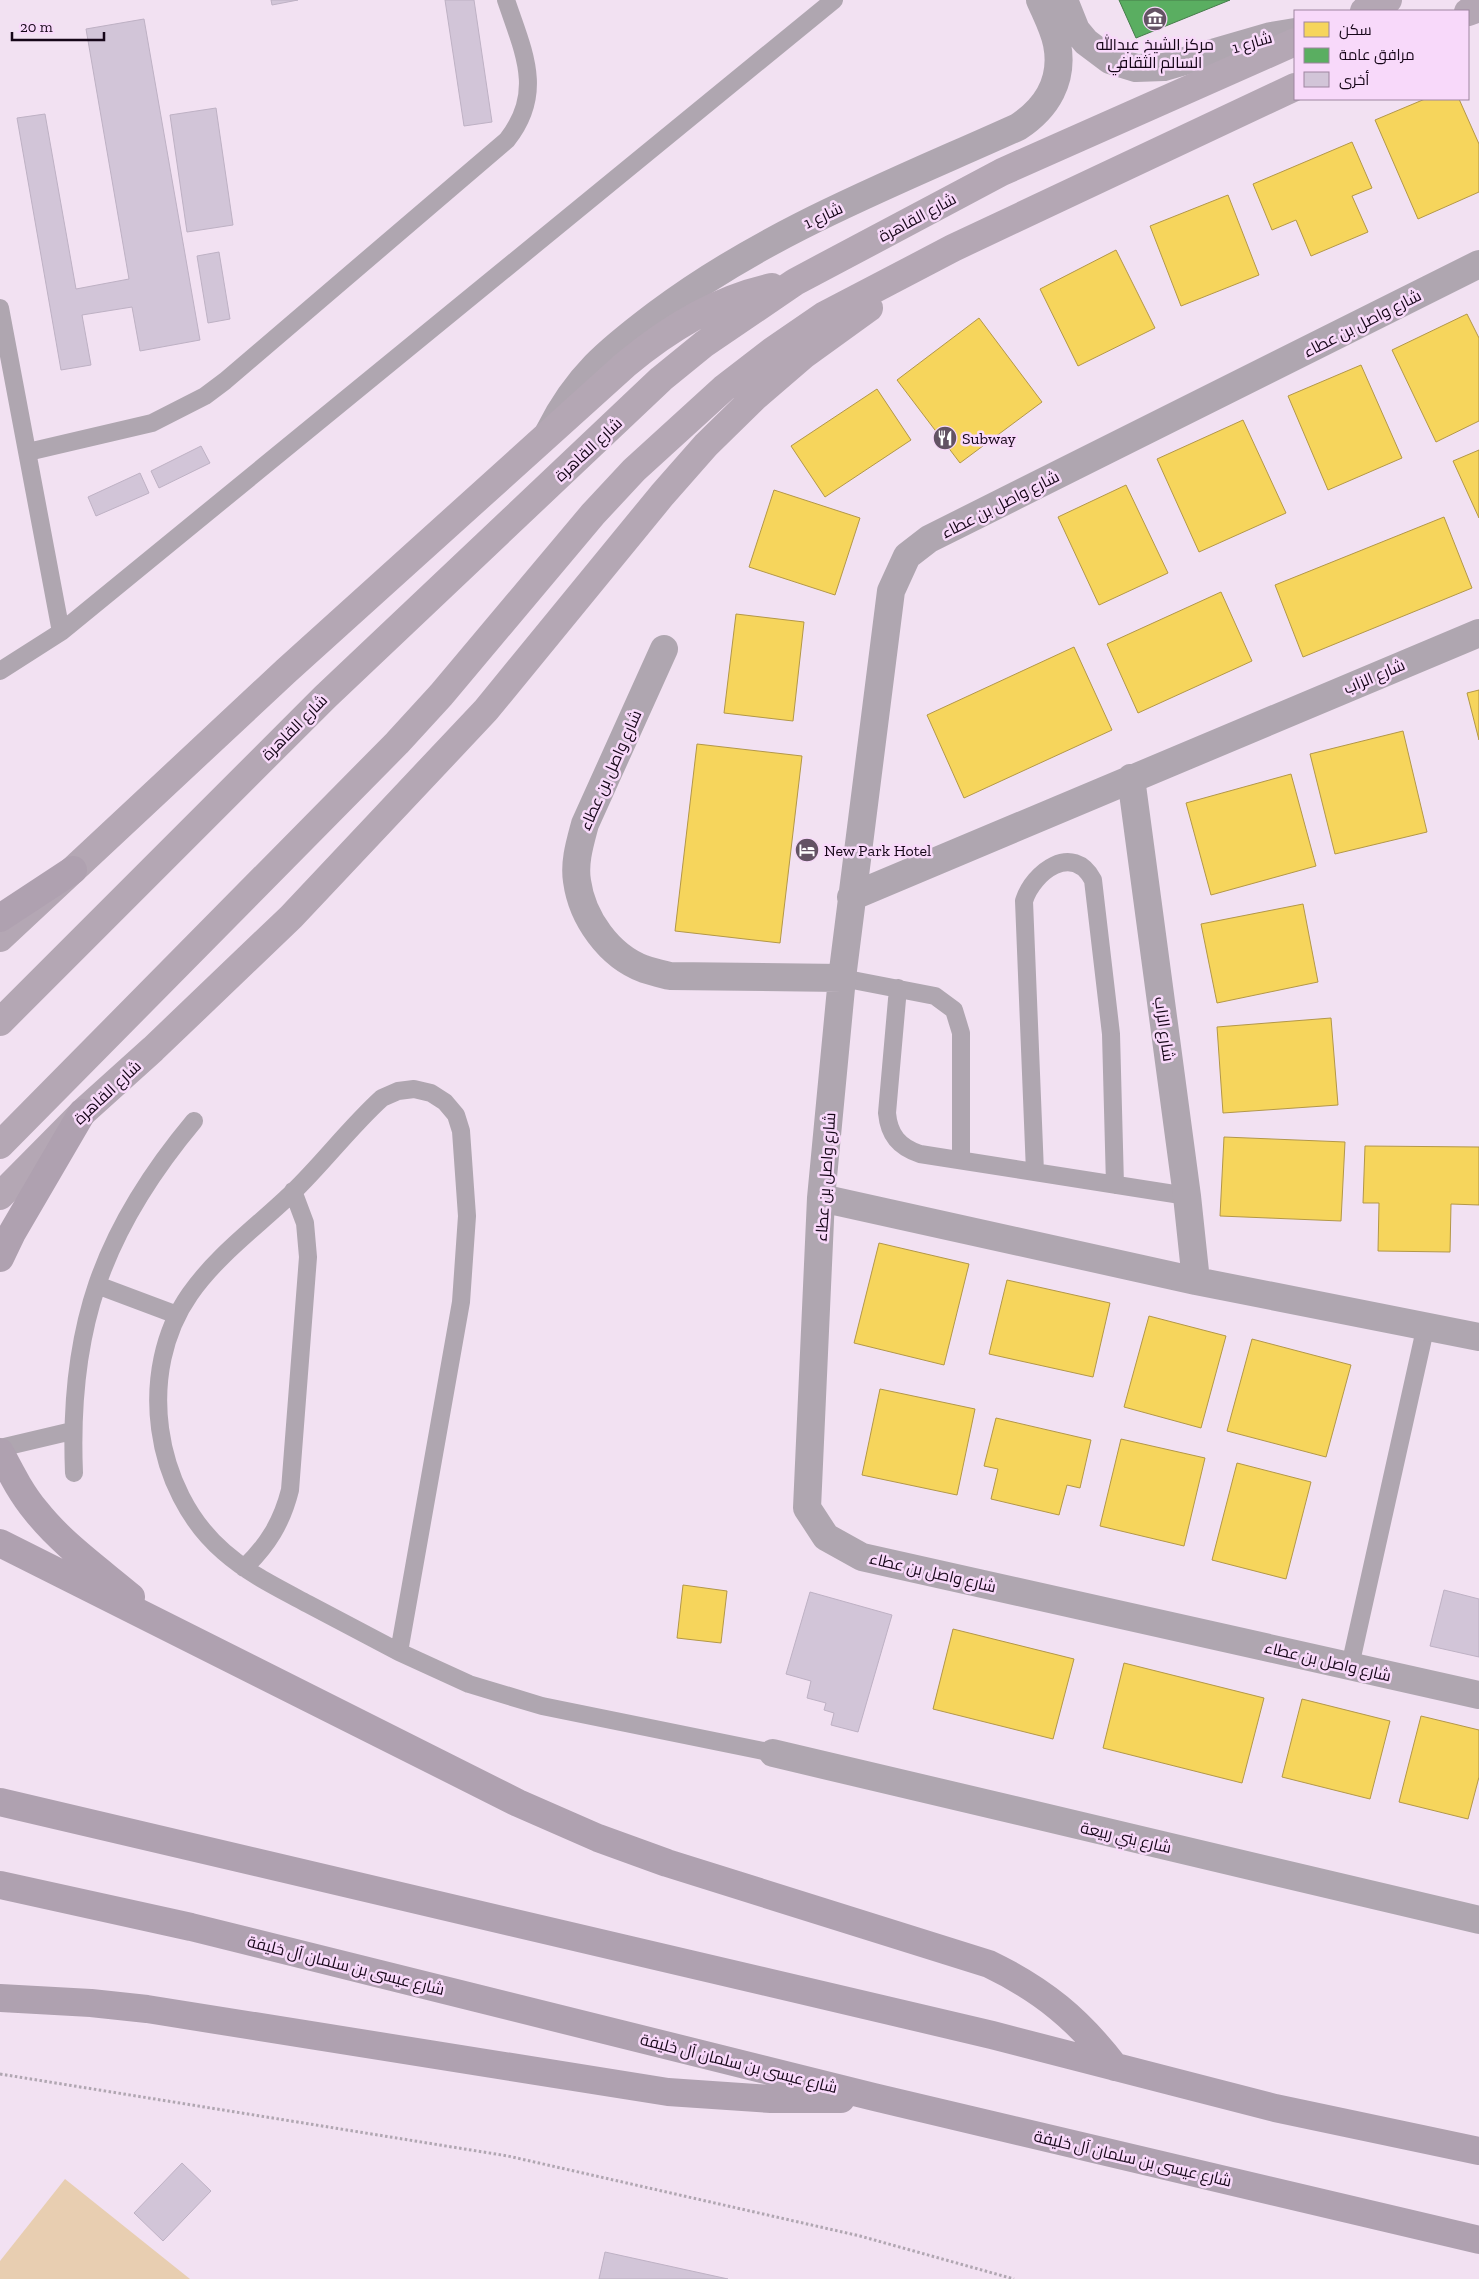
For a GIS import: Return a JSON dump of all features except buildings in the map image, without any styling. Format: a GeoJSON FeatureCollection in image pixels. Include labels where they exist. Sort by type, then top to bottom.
{"type":"FeatureCollection","features":[{"type":"Feature","properties":{"kind":"highway"},"geometry":{"type":"LineString","coordinates":[[0,918],[73,870]]}},
{"type":"Feature","properties":{"kind":"highway"},"geometry":{"type":"LineString","coordinates":[[0,1258],[12,1233],[82,1113]]}},
{"type":"Feature","properties":{"kind":"highway"},"geometry":{"type":"LineString","coordinates":[[0,1452],[15,1481],[36,1512],[62,1538],[165,1625]]}},
{"type":"Feature","properties":{"kind":"highway"},"geometry":{"type":"LineString","coordinates":[[0,1543],[448,1769],[518,1803],[598,1838],[666,1863],[989,1964],[1018,1978],[1071,2016],[1094,2040],[1115,2067]]}},
{"type":"Feature","properties":{"kind":"highway"},"geometry":{"type":"LineString","coordinates":[[0,1802],[982,2033],[1275,2108],[1479,2152]]}},
{"type":"Feature","properties":{"kind":"highway","name":"شارع عيسى بن سلمان آل خليفة"},"geometry":{"type":"LineString","coordinates":[[0,1885],[191,1927],[874,2097],[1479,2240]]}},
{"type":"Feature","properties":{"kind":"highway"},"geometry":{"type":"LineString","coordinates":[[0,1998],[91,2003],[147,2009],[616,2086],[668,2092],[771,2099],[874,2097]]}},
{"type":"Feature","properties":{"kind":"main road"},"geometry":{"type":"LineString","coordinates":[[1366,10],[1388,0]]}},
{"type":"Feature","properties":{"kind":"main road","name":"شارع القاهرة"},"geometry":{"type":"LineString","coordinates":[[0,1022],[325,697],[661,380],[704,344],[795,282],[1002,172],[1294,42]]}},
{"type":"Feature","properties":{"kind":"main road","name":"شارع القاهرة"},"geometry":{"type":"LineString","coordinates":[[0,1145],[397,744],[593,514],[678,429],[724,388],[823,316],[953,248],[1294,88]]}},
{"type":"Feature","properties":{"kind":"main road","name":"شارع القاهرة"},"geometry":{"type":"LineString","coordinates":[[0,1196],[82,1113],[160,1043],[291,917],[486,710],[576,604],[662,495],[713,438],[754,398],[804,355],[858,316],[914,280],[953,248]]}},
{"type":"Feature","properties":{"kind":"main road"},"geometry":{"type":"LineString","coordinates":[[0,938],[286,671],[650,344],[676,326],[734,298],[795,282]]}},
{"type":"Feature","properties":{"kind":"street","name":"شارع 1"},"geometry":{"type":"LineString","coordinates":[[547,435],[574,389],[591,368],[610,349],[689,290],[774,238],[1018,127],[1032,118],[1044,106],[1058,75],[1059,58],[1057,42],[1040,0]]}},
{"type":"Feature","properties":{"kind":"street","name":"شارع 1"},"geometry":{"type":"LineString","coordinates":[[1064,0],[1076,30],[1086,42],[1110,60],[1136,68],[1164,67],[1271,36],[1294,32]]}},
{"type":"Feature","properties":{"kind":"street","name":"شارع واصل بن عطاء"},"geometry":{"type":"LineString","coordinates":[[1479,264],[929,539],[907,556],[891,591],[842,978],[822,1198],[807,1508],[826,1537],[862,1556],[1479,1695]]}},
{"type":"Feature","properties":{"kind":"street","name":"شارع الزاب"},"geometry":{"type":"LineString","coordinates":[[852,897],[1479,632]]}},
{"type":"Feature","properties":{"kind":"street","name":"شارع واصل بن عطاء"},"geometry":{"type":"LineString","coordinates":[[664,649],[584,824],[577,852],[577,881],[584,909],[598,933],[618,954],[643,968],[670,976],[842,978]]}},
{"type":"Feature","properties":{"kind":"street","name":"شارع الزاب"},"geometry":{"type":"LineString","coordinates":[[1131,778],[1188,1196],[1196,1281]]}},
{"type":"Feature","properties":{"kind":"street"},"geometry":{"type":"LineString","coordinates":[[822,1198],[1196,1281],[1479,1337]]}},
{"type":"Feature","properties":{"kind":"street","name":"شارع بني ربيعة"},"geometry":{"type":"LineString","coordinates":[[773,1753],[1479,1920]]}},
{"type":"Feature","properties":{"kind":"lane"},"geometry":{"type":"LineString","coordinates":[[28,452],[144,426],[205,396],[507,140],[522,119],[527,99],[529,78],[528,67],[506,0]]}},
{"type":"Feature","properties":{"kind":"lane"},"geometry":{"type":"LineString","coordinates":[[0,671],[61,632],[834,0]]}},
{"type":"Feature","properties":{"kind":"lane"},"geometry":{"type":"LineString","coordinates":[[0,308],[61,632]]}},
{"type":"Feature","properties":{"kind":"lane"},"geometry":{"type":"LineString","coordinates":[[1035,1172],[1024,901],[1028,889],[1044,870],[1061,864],[1076,864],[1083,867],[1093,880],[1109,1015],[1115,1185]]}},
{"type":"Feature","properties":{"kind":"lane"},"geometry":{"type":"LineString","coordinates":[[842,978],[935,996],[954,1010],[961,1032],[961,1160]]}},
{"type":"Feature","properties":{"kind":"lane"},"geometry":{"type":"LineString","coordinates":[[898,988],[888,1125],[900,1144],[909,1150],[961,1160],[1188,1196]]}},
{"type":"Feature","properties":{"kind":"lane"},"geometry":{"type":"LineString","coordinates":[[399,1652],[463,1285],[467,1216],[466,1174],[461,1131],[456,1116],[445,1102],[431,1093],[414,1089],[398,1091],[382,1098],[293,1192],[205,1275],[177,1315],[167,1342],[161,1370],[160,1426],[165,1454],[174,1481],[187,1506],[222,1550],[244,1568],[266,1582],[399,1652],[469,1684],[542,1706],[773,1753]]}},
{"type":"Feature","properties":{"kind":"lane"},"geometry":{"type":"LineString","coordinates":[[74,1473],[72,1431],[78,1356],[96,1285],[114,1240],[137,1198],[163,1158],[194,1121]]}},
{"type":"Feature","properties":{"kind":"lane"},"geometry":{"type":"LineString","coordinates":[[244,1568],[261,1552],[274,1533],[284,1512],[290,1490],[308,1257],[305,1223],[293,1192]]}},
{"type":"Feature","properties":{"kind":"lane"},"geometry":{"type":"LineString","coordinates":[[96,1285],[177,1315]]}},
{"type":"Feature","properties":{"kind":"lane"},"geometry":{"type":"LineString","coordinates":[[1350,1666],[1426,1325]]}},
{"type":"Feature","properties":{"kind":"lane"},"geometry":{"type":"LineString","coordinates":[[0,1448],[72,1431]]}},
{"type":"Feature","properties":{"kind":"path"},"geometry":{"type":"LineString","coordinates":[[0,2074],[508,2156],[860,2236],[1014,2279]]}},
{"type":"Feature","properties":{"kind":"shaded area"},"geometry":{"type":"Polygon","coordinates":[[[65,2179],[190,2279],[0,2279],[0,2261],[65,2179]]]}},
{"type":"Feature","properties":{"kind":"place","name":"مركز الشيخ عبدالله السالم الثقافي"},"geometry":{"type":"Point","coordinates":[1155,19]}},
{"type":"Feature","properties":{"kind":"place","name":"Subway"},"geometry":{"type":"Point","coordinates":[945,438]}},
{"type":"Feature","properties":{"kind":"place","name":"New Park Hotel"},"geometry":{"type":"Point","coordinates":[807,850]}}]}
